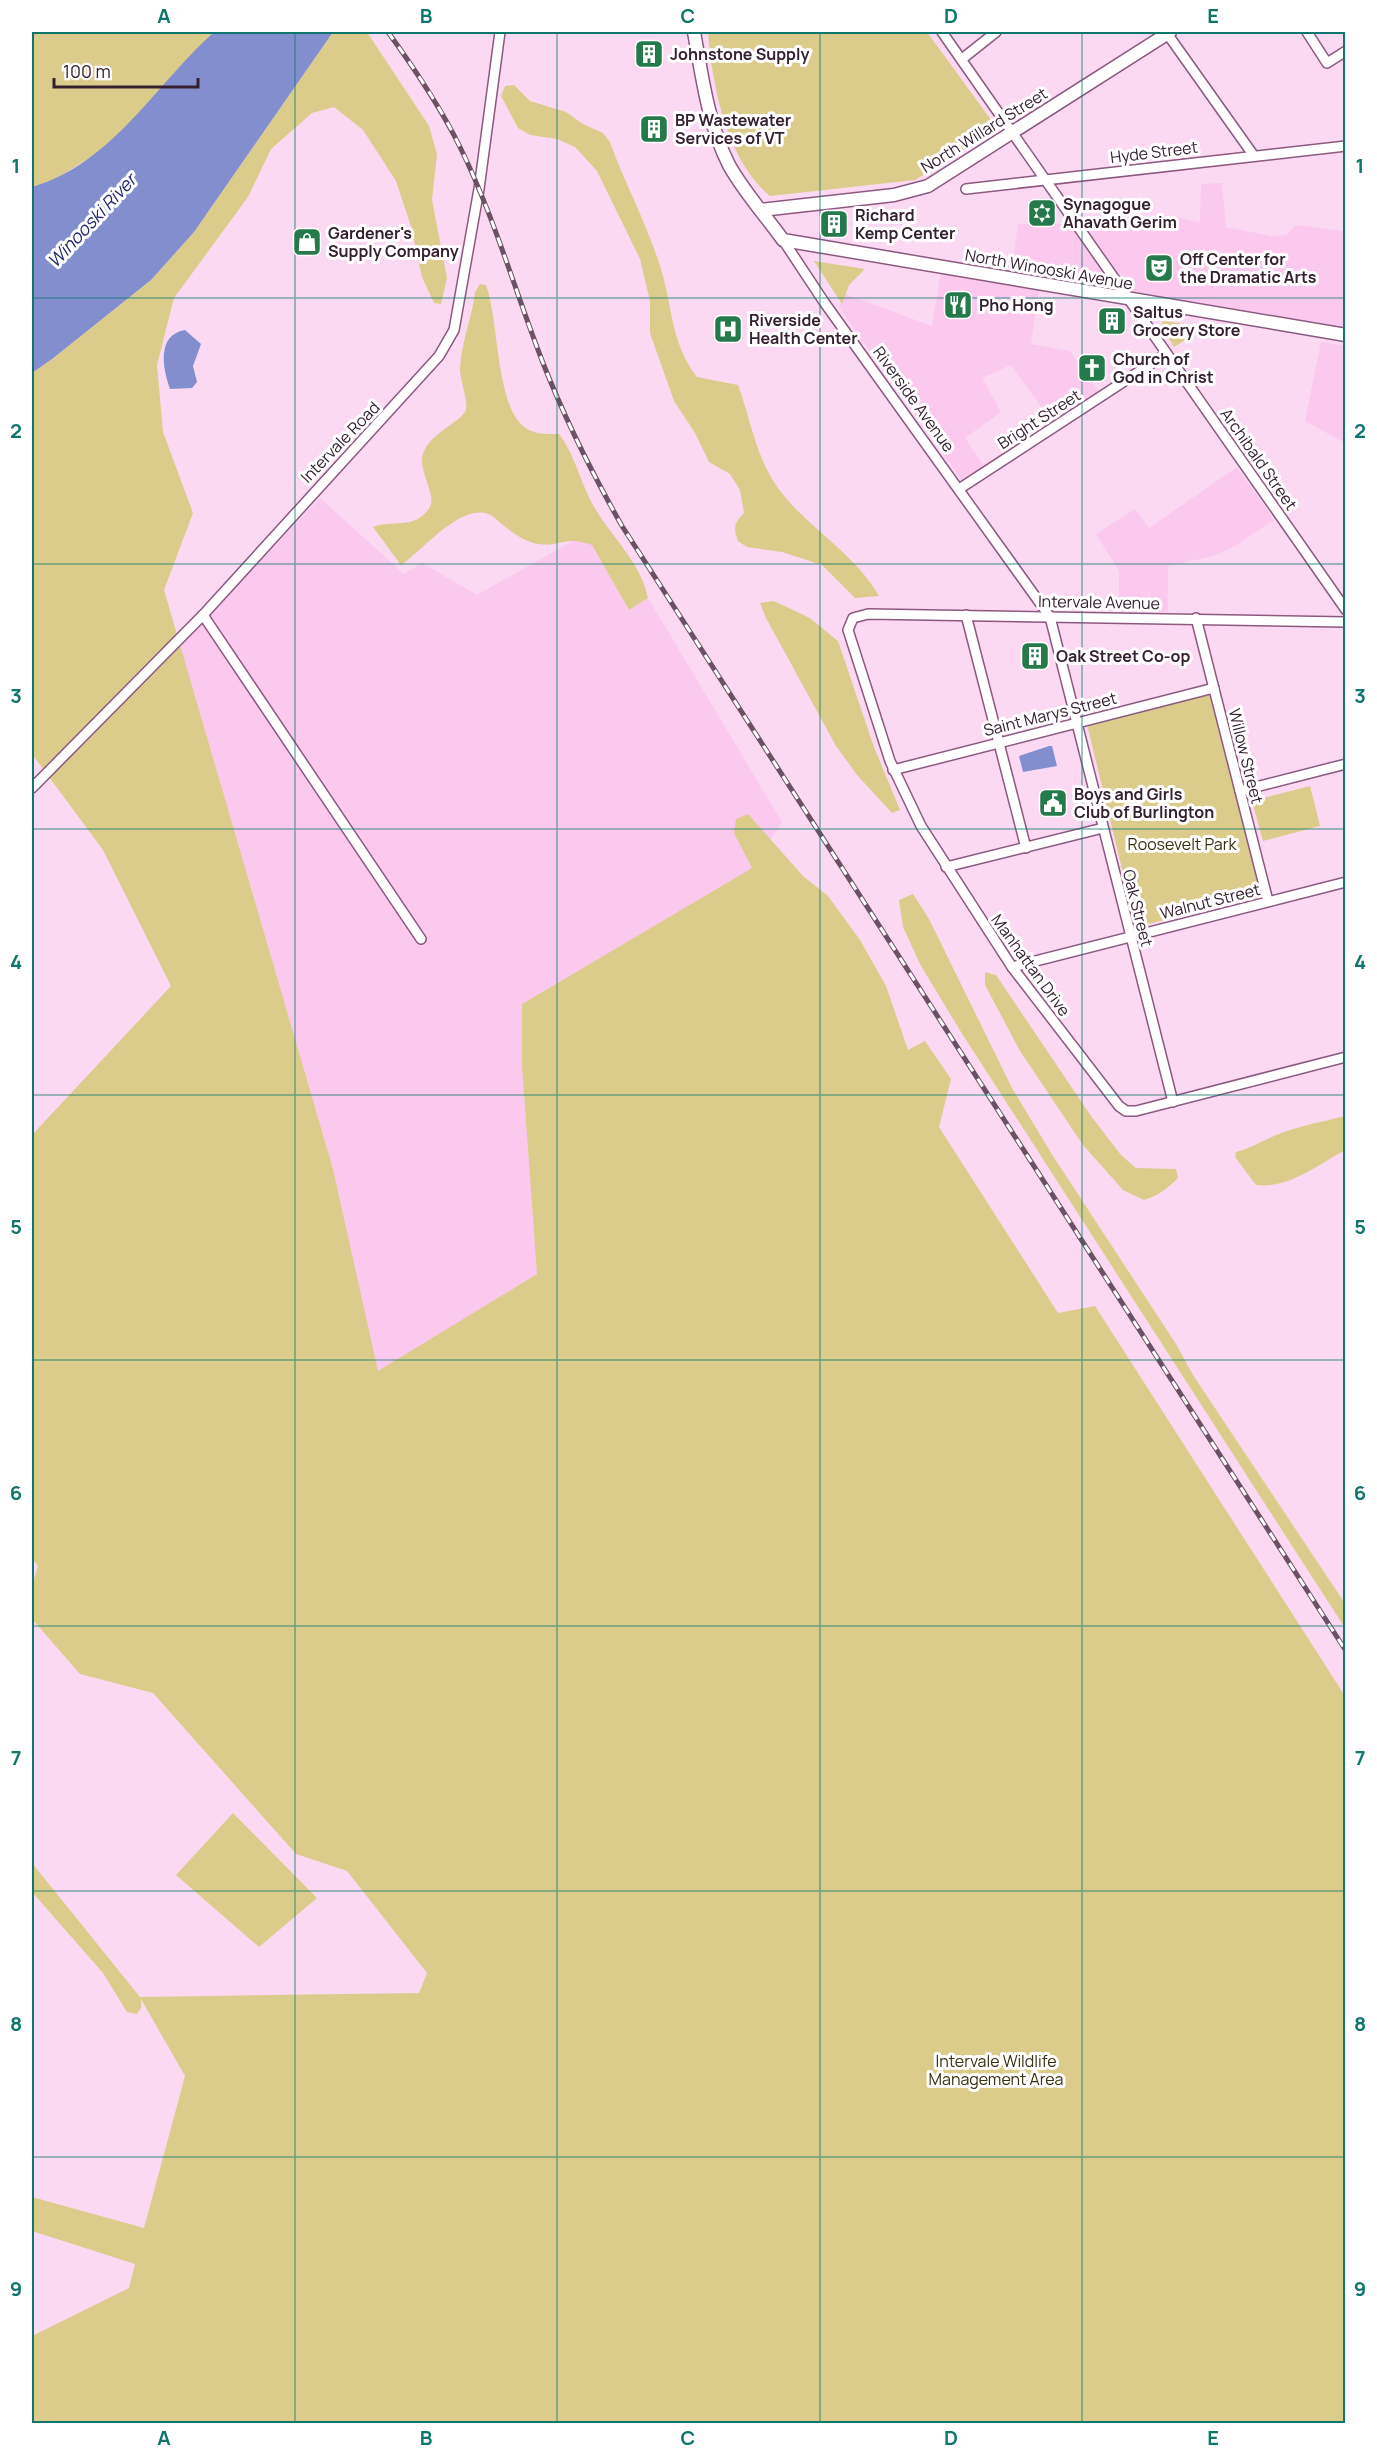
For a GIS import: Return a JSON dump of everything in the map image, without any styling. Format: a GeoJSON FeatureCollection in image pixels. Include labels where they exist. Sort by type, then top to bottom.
{"type":"FeatureCollection","features":[{"type":"Feature","properties":{"kind":"main road","name":"Riverside Avenue"},"geometry":{"type":"LineString","coordinates":[[694,32],[711,115],[721,146],[735,175],[783,240]]}},
{"type":"Feature","properties":{"kind":"main road","name":"North Willard Street"},"geometry":{"type":"LineString","coordinates":[[761,210],[894,195],[936,182],[1168,32]]}},
{"type":"Feature","properties":{"kind":"main road","name":"North Winooski Avenue"},"geometry":{"type":"LineString","coordinates":[[783,240],[1346,335]]}},
{"type":"Feature","properties":{"kind":"street","name":"Intervale Road"},"geometry":{"type":"LineString","coordinates":[[32,789],[203,615],[439,356],[454,330],[479,189],[500,32]]}},
{"type":"Feature","properties":{"kind":"street","name":"Archibald Street"},"geometry":{"type":"LineString","coordinates":[[942,32],[1346,610]]}},
{"type":"Feature","properties":{"kind":"street"},"geometry":{"type":"LineString","coordinates":[[962,59],[996,32]]}},
{"type":"Feature","properties":{"kind":"street"},"geometry":{"type":"LineString","coordinates":[[1168,32],[1254,156]]}},
{"type":"Feature","properties":{"kind":"street"},"geometry":{"type":"LineString","coordinates":[[1306,32],[1327,63],[1346,51]]}},
{"type":"Feature","properties":{"kind":"street","name":"Hyde Street"},"geometry":{"type":"LineString","coordinates":[[966,189],[1346,146]]}},
{"type":"Feature","properties":{"kind":"street","name":"Riverside Avenue"},"geometry":{"type":"LineString","coordinates":[[783,240],[1050,617]]}},
{"type":"Feature","properties":{"kind":"street","name":"Bright Street"},"geometry":{"type":"LineString","coordinates":[[959,489],[1166,354]]}},
{"type":"Feature","properties":{"kind":"street","name":"Intervale Avenue"},"geometry":{"type":"LineString","coordinates":[[854,618],[868,614],[1346,622]]}},
{"type":"Feature","properties":{"kind":"street"},"geometry":{"type":"LineString","coordinates":[[203,615],[422,939]]}},
{"type":"Feature","properties":{"kind":"street"},"geometry":{"type":"LineString","coordinates":[[966,615],[1026,848]]}},
{"type":"Feature","properties":{"kind":"street","name":"Oak Street"},"geometry":{"type":"LineString","coordinates":[[1050,617],[1173,1102]]}},
{"type":"Feature","properties":{"kind":"street","name":"Manhattan Drive"},"geometry":{"type":"LineString","coordinates":[[854,618],[849,626],[849,639],[893,770],[913,811],[946,867],[1012,967],[1119,1106],[1131,1112],[1346,1056]]}},
{"type":"Feature","properties":{"kind":"street","name":"Willow Street"},"geometry":{"type":"LineString","coordinates":[[1196,618],[1268,902]]}},
{"type":"Feature","properties":{"kind":"street","name":"Saint Marys Street"},"geometry":{"type":"LineString","coordinates":[[893,770],[1214,688]]}},
{"type":"Feature","properties":{"kind":"street"},"geometry":{"type":"LineString","coordinates":[[1240,791],[1346,764]]}},
{"type":"Feature","properties":{"kind":"street"},"geometry":{"type":"LineString","coordinates":[[946,867],[1103,828]]}},
{"type":"Feature","properties":{"kind":"street","name":"Walnut Street"},"geometry":{"type":"LineString","coordinates":[[1012,967],[1346,882]]}},
{"type":"Feature","properties":{"kind":"shaded area"},"geometry":{"type":"Polygon","coordinates":[[[1222,183],[1226,227],[1271,236],[1286,235],[1296,225],[1345,231],[1345,327],[1045,277],[1038,295],[1031,344],[1070,351],[1098,391],[1052,422],[1011,365],[982,378],[1001,412],[965,438],[984,466],[962,481],[839,307],[845,294],[932,326],[943,259],[1012,271],[1018,224],[1092,224],[1132,212],[1136,222],[1164,215],[1200,222],[1201,184],[1222,183]]]}},
{"type":"Feature","properties":{"kind":"shaded area"},"geometry":{"type":"Polygon","coordinates":[[[1321,342],[1345,346],[1345,443],[1305,421],[1321,342]]]}},
{"type":"Feature","properties":{"kind":"shaded area"},"geometry":{"type":"Polygon","coordinates":[[[1237,467],[1274,520],[1235,546],[1214,556],[1168,566],[1168,612],[1119,611],[1119,571],[1096,534],[1135,509],[1149,528],[1237,467]]]}},
{"type":"Feature","properties":{"kind":"shaded area"},"geometry":{"type":"Polygon","coordinates":[[[320,498],[404,574],[422,563],[477,595],[576,539],[592,545],[629,610],[648,598],[782,822],[752,868],[522,1004],[522,1067],[537,1274],[378,1372],[333,1169],[180,646],[320,498]]]}},
{"type":"Feature","properties":{"kind":"green space"},"geometry":{"type":"Polygon","coordinates":[[[32,32],[214,32],[167,82],[161,103],[118,134],[103,149],[56,179],[32,187],[32,32]]]}},
{"type":"Feature","properties":{"kind":"green space","name":"Intervale Wildlife Management Area"},"geometry":{"type":"Polygon","coordinates":[[[333,32],[367,32],[429,126],[437,154],[432,200],[447,278],[441,304],[434,303],[422,277],[411,226],[396,181],[363,130],[334,107],[312,113],[271,149],[248,197],[174,298],[157,365],[163,432],[193,513],[164,590],[333,1169],[378,1371],[537,1274],[522,1067],[522,1004],[752,868],[734,833],[736,819],[748,814],[803,876],[828,896],[860,940],[886,986],[908,1050],[925,1041],[951,1079],[939,1127],[1058,1313],[1095,1306],[1345,1696],[1345,2423],[32,2423],[32,2336],[129,2288],[135,2264],[32,2231],[32,2197],[144,2228],[185,2076],[141,1999],[141,2008],[137,2014],[127,2012],[103,1973],[32,1892],[32,1863],[140,1997],[419,1993],[427,1973],[347,1871],[296,1854],[153,1693],[80,1674],[32,1619],[32,1586],[38,1566],[32,1558],[32,1135],[171,986],[103,850],[32,754],[32,373],[151,280],[194,232],[333,32]]]}},
{"type":"Feature","properties":{"kind":"green space"},"geometry":{"type":"Polygon","coordinates":[[[708,32],[927,32],[997,128],[915,180],[770,196],[742,163],[732,142],[718,98],[708,32]]]}},
{"type":"Feature","properties":{"kind":"green space"},"geometry":{"type":"Polygon","coordinates":[[[514,85],[530,101],[566,112],[583,124],[603,133],[610,142],[655,250],[677,337],[688,364],[697,377],[738,385],[764,464],[778,488],[802,515],[857,566],[879,596],[855,598],[822,565],[782,552],[747,547],[738,541],[735,526],[744,513],[740,490],[730,474],[709,462],[695,433],[674,401],[650,333],[650,301],[640,259],[597,171],[575,147],[557,139],[530,135],[518,128],[501,96],[505,86],[514,85]]]}},
{"type":"Feature","properties":{"kind":"green space"},"geometry":{"type":"Polygon","coordinates":[[[814,261],[865,269],[849,285],[842,304],[814,261]]]}},
{"type":"Feature","properties":{"kind":"green space"},"geometry":{"type":"Polygon","coordinates":[[[480,284],[486,285],[503,381],[514,415],[523,426],[531,431],[559,434],[570,452],[596,510],[640,574],[648,598],[629,610],[592,545],[583,542],[533,543],[485,513],[473,513],[447,527],[401,565],[373,527],[410,522],[424,514],[430,507],[431,497],[422,459],[425,450],[436,435],[458,419],[466,409],[460,373],[461,359],[475,292],[480,284]]]}},
{"type":"Feature","properties":{"kind":"green space"},"geometry":{"type":"Polygon","coordinates":[[[1163,321],[1205,327],[1174,347],[1161,326],[1163,321]]]}},
{"type":"Feature","properties":{"kind":"green space"},"geometry":{"type":"Polygon","coordinates":[[[774,601],[810,618],[838,641],[874,747],[900,810],[892,813],[857,775],[836,746],[760,603],[774,601]]]}},
{"type":"Feature","properties":{"kind":"green space","name":"Roosevelt Park"},"geometry":{"type":"Polygon","coordinates":[[[1210,695],[1261,896],[1136,927],[1087,724],[1210,695]]]}},
{"type":"Feature","properties":{"kind":"green space"},"geometry":{"type":"Polygon","coordinates":[[[1310,786],[1320,826],[1263,841],[1252,801],[1310,786]]]}},
{"type":"Feature","properties":{"kind":"green space"},"geometry":{"type":"Polygon","coordinates":[[[913,894],[929,919],[1012,1088],[1053,1156],[1176,1344],[1193,1375],[1342,1599],[1345,1605],[1345,1628],[961,1032],[921,966],[903,927],[899,900],[913,894]]]}},
{"type":"Feature","properties":{"kind":"green space"},"geometry":{"type":"Polygon","coordinates":[[[985,972],[996,975],[1091,1116],[1121,1155],[1136,1168],[1176,1169],[1178,1178],[1158,1194],[1144,1200],[1123,1190],[1083,1145],[1020,1051],[985,985],[985,972]]]}},
{"type":"Feature","properties":{"kind":"green space"},"geometry":{"type":"Polygon","coordinates":[[[1345,1116],[1345,1150],[1291,1180],[1256,1185],[1235,1157],[1236,1152],[1284,1132],[1345,1116]]]}},
{"type":"Feature","properties":{"kind":"green space"},"geometry":{"type":"Polygon","coordinates":[[[233,1813],[317,1898],[259,1947],[176,1875],[233,1813]]]}},
{"type":"Feature","properties":{"kind":"water","name":"Winooski River"},"geometry":{"type":"Polygon","coordinates":[[[214,32],[333,32],[194,232],[151,280],[32,373],[32,187],[61,176],[109,142],[214,32]]]}},
{"type":"Feature","properties":{"kind":"water"},"geometry":{"type":"Polygon","coordinates":[[[185,330],[201,344],[193,366],[197,382],[192,388],[170,389],[164,363],[166,346],[169,339],[176,333],[185,330]]]}},
{"type":"Feature","properties":{"kind":"water"},"geometry":{"type":"Polygon","coordinates":[[[1052,746],[1057,766],[1023,772],[1019,756],[1052,746]]]}},
{"type":"Feature","properties":{"kind":"railway"},"geometry":{"type":"LineString","coordinates":[[388,32],[426,88],[460,147],[494,227],[551,384],[622,526],[1346,1651]]}},
{"type":"Feature","properties":{"kind":"place","name":"Johnstone Supply"},"geometry":{"type":"Point","coordinates":[649,54]}},
{"type":"Feature","properties":{"kind":"place","name":"BP Wastewater Services of VT"},"geometry":{"type":"Point","coordinates":[654,129]}},
{"type":"Feature","properties":{"kind":"place","name":"Synagogue Ahavath Gerim"},"geometry":{"type":"Point","coordinates":[1042,213]}},
{"type":"Feature","properties":{"kind":"place","name":"Richard Kemp Center"},"geometry":{"type":"Point","coordinates":[834,224]}},
{"type":"Feature","properties":{"kind":"place","name":"Gardener's Supply Company"},"geometry":{"type":"Point","coordinates":[307,242]}},
{"type":"Feature","properties":{"kind":"place","name":"Off Center for the Dramatic Arts"},"geometry":{"type":"Point","coordinates":[1159,268]}},
{"type":"Feature","properties":{"kind":"place","name":"Pho Hong"},"geometry":{"type":"Point","coordinates":[958,305]}},
{"type":"Feature","properties":{"kind":"place","name":"Saltus Grocery Store"},"geometry":{"type":"Point","coordinates":[1112,321]}},
{"type":"Feature","properties":{"kind":"place","name":"Riverside Health Center"},"geometry":{"type":"Point","coordinates":[728,329]}},
{"type":"Feature","properties":{"kind":"place","name":"Church of God in Christ"},"geometry":{"type":"Point","coordinates":[1092,368]}},
{"type":"Feature","properties":{"kind":"place","name":"Oak Street Co-op"},"geometry":{"type":"Point","coordinates":[1035,656]}},
{"type":"Feature","properties":{"kind":"place","name":"Boys and Girls Club of Burlington"},"geometry":{"type":"Point","coordinates":[1053,803]}}]}
